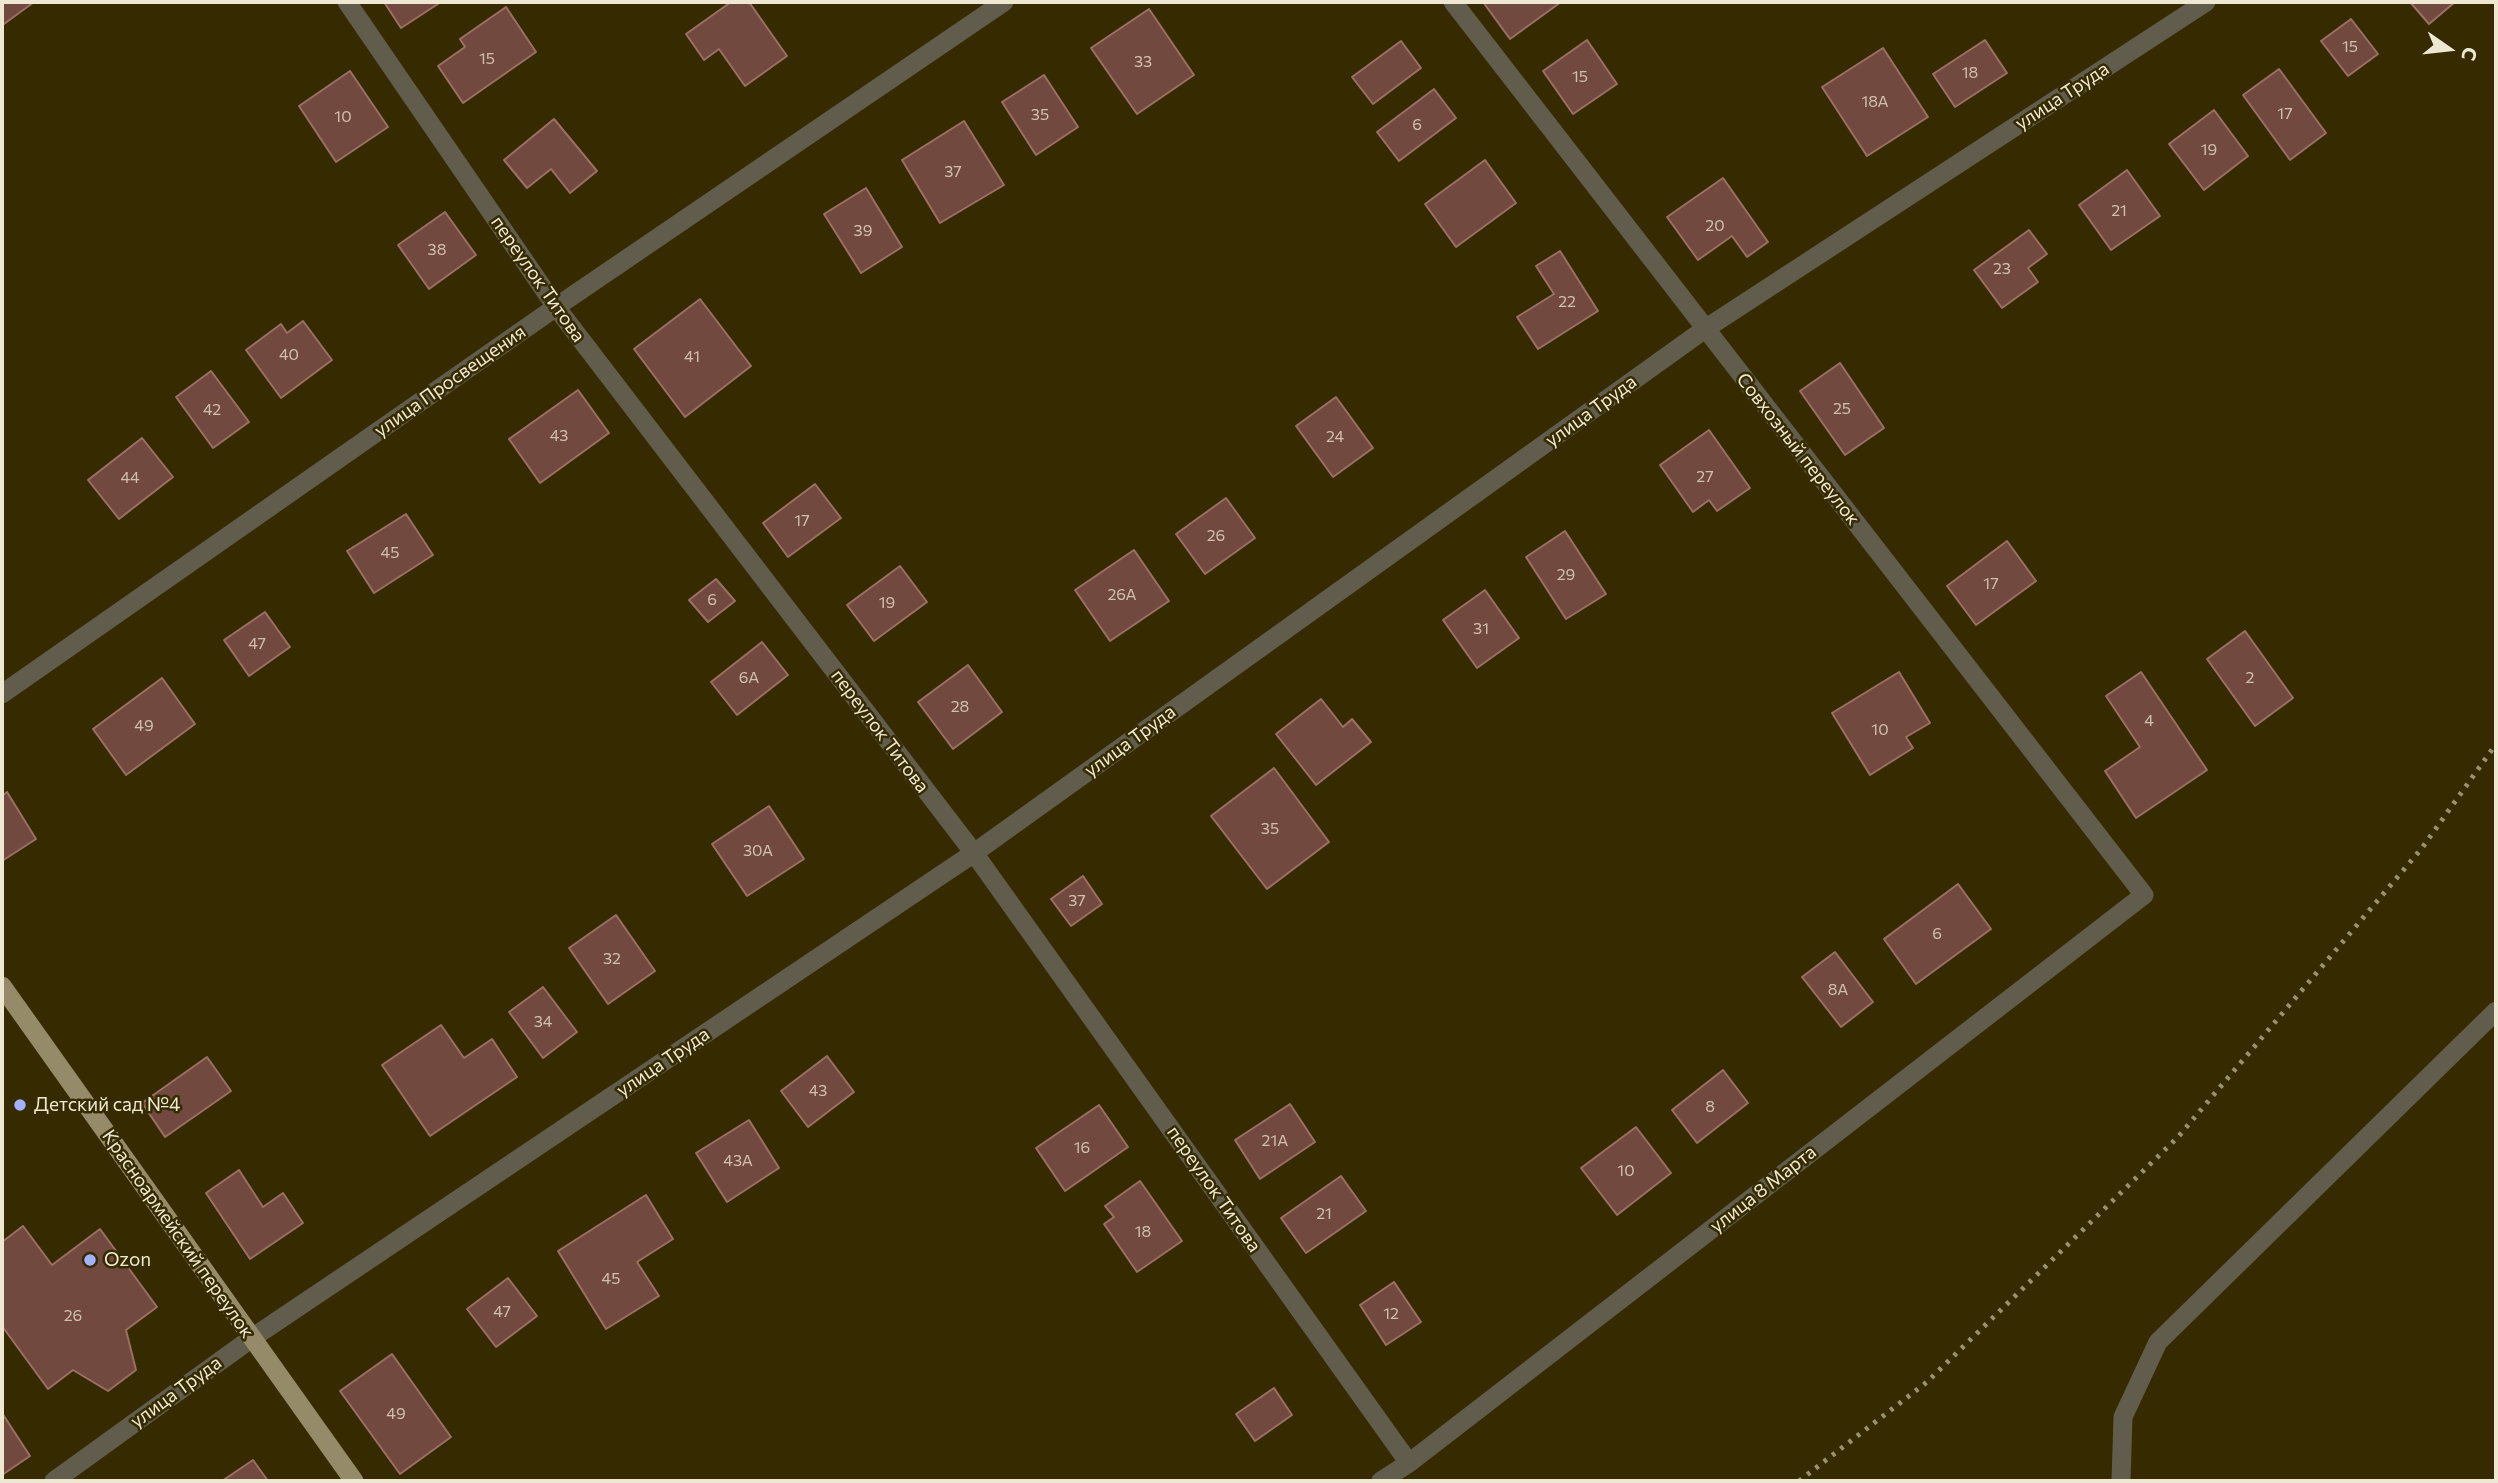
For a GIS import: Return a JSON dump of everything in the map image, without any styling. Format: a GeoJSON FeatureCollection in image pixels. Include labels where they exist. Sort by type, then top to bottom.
{"type":"FeatureCollection","features":[{"type":"Feature","properties":{"kind":"main road","name":"Красноармейский переулок"},"geometry":{"type":"LineString","coordinates":[[2,986],[354,1481]]}},
{"type":"Feature","properties":{"kind":"street","name":"переулок Титова"},"geometry":{"type":"LineString","coordinates":[[347,2],[556,307],[974,853],[1409,1463]]}},
{"type":"Feature","properties":{"kind":"street","name":"улица Просвещения"},"geometry":{"type":"LineString","coordinates":[[2,694],[556,307],[1004,2]]}},
{"type":"Feature","properties":{"kind":"street","name":"Совхозный переулок"},"geometry":{"type":"LineString","coordinates":[[1453,2],[2144,895]]}},
{"type":"Feature","properties":{"kind":"street","name":"улица Труда"},"geometry":{"type":"LineString","coordinates":[[54,1481],[252,1338],[974,853],[1705,329],[2206,2]]}},
{"type":"Feature","properties":{"kind":"street","name":"улица 8 Марта"},"geometry":{"type":"LineString","coordinates":[[1381,1481],[1409,1463],[2144,895]]}},
{"type":"Feature","properties":{"kind":"street"},"geometry":{"type":"LineString","coordinates":[[2121,1481],[2123,1417],[2158,1342],[2496,1011]]}},
{"type":"Feature","properties":{"kind":"building"},"geometry":{"type":"Polygon","coordinates":[[[2,2],[34,2],[4,24],[2,2]]]}},
{"type":"Feature","properties":{"kind":"building"},"geometry":{"type":"Polygon","coordinates":[[[384,2],[441,2],[401,28],[384,2]]]}},
{"type":"Feature","properties":{"kind":"building"},"geometry":{"type":"Polygon","coordinates":[[[731,2],[749,2],[787,56],[745,86],[719,49],[704,60],[686,34],[731,2]]]}},
{"type":"Feature","properties":{"kind":"building"},"geometry":{"type":"Polygon","coordinates":[[[1483,2],[1561,2],[1510,39],[1483,2]]]}},
{"type":"Feature","properties":{"kind":"building"},"geometry":{"type":"Polygon","coordinates":[[[2410,2],[2455,2],[2429,24],[2410,2]]]}},
{"type":"Feature","properties":{"kind":"building"},"geometry":{"type":"Polygon","coordinates":[[[506,7],[536,52],[463,103],[438,66],[465,47],[460,39],[506,7]]]}},
{"type":"Feature","properties":{"kind":"building"},"geometry":{"type":"Polygon","coordinates":[[[1149,9],[1194,75],[1137,114],[1091,48],[1149,9]]]}},
{"type":"Feature","properties":{"kind":"building"},"geometry":{"type":"Polygon","coordinates":[[[2351,19],[2378,54],[2348,76],[2321,41],[2351,19]]]}},
{"type":"Feature","properties":{"kind":"building"},"geometry":{"type":"Polygon","coordinates":[[[1587,40],[1617,84],[1573,114],[1543,71],[1587,40]]]}},
{"type":"Feature","properties":{"kind":"building"},"geometry":{"type":"Polygon","coordinates":[[[1985,40],[2007,73],[1955,107],[1933,74],[1985,40]]]}},
{"type":"Feature","properties":{"kind":"building"},"geometry":{"type":"Polygon","coordinates":[[[1401,41],[1421,68],[1373,104],[1352,77],[1401,41]]]}},
{"type":"Feature","properties":{"kind":"building"},"geometry":{"type":"Polygon","coordinates":[[[1883,48],[1928,117],[1867,156],[1822,87],[1883,48]]]}},
{"type":"Feature","properties":{"kind":"building"},"geometry":{"type":"Polygon","coordinates":[[[2279,69],[2326,133],[2290,160],[2243,95],[2279,69]]]}},
{"type":"Feature","properties":{"kind":"building"},"geometry":{"type":"Polygon","coordinates":[[[350,71],[388,127],[336,162],[299,106],[350,71]]]}},
{"type":"Feature","properties":{"kind":"building"},"geometry":{"type":"Polygon","coordinates":[[[1044,75],[1078,127],[1036,155],[1002,102],[1044,75]]]}},
{"type":"Feature","properties":{"kind":"building"},"geometry":{"type":"Polygon","coordinates":[[[1434,89],[1456,118],[1399,161],[1377,132],[1434,89]]]}},
{"type":"Feature","properties":{"kind":"building"},"geometry":{"type":"Polygon","coordinates":[[[2214,110],[2248,156],[2204,190],[2169,144],[2214,110]]]}},
{"type":"Feature","properties":{"kind":"building"},"geometry":{"type":"Polygon","coordinates":[[[554,119],[597,171],[570,193],[551,169],[527,188],[504,160],[554,119]]]}},
{"type":"Feature","properties":{"kind":"building"},"geometry":{"type":"Polygon","coordinates":[[[964,121],[1004,185],[940,223],[902,160],[964,121]]]}},
{"type":"Feature","properties":{"kind":"building"},"geometry":{"type":"Polygon","coordinates":[[[1485,160],[1516,203],[1456,247],[1425,204],[1485,160]]]}},
{"type":"Feature","properties":{"kind":"building"},"geometry":{"type":"Polygon","coordinates":[[[2127,170],[2160,216],[2111,250],[2079,205],[2127,170]]]}},
{"type":"Feature","properties":{"kind":"building"},"geometry":{"type":"Polygon","coordinates":[[[1723,178],[1768,242],[1747,257],[1732,236],[1698,260],[1667,217],[1723,178]]]}},
{"type":"Feature","properties":{"kind":"building"},"geometry":{"type":"Polygon","coordinates":[[[866,188],[902,247],[861,273],[824,214],[866,188]]]}},
{"type":"Feature","properties":{"kind":"building"},"geometry":{"type":"Polygon","coordinates":[[[445,212],[476,255],[429,289],[398,245],[445,212]]]}},
{"type":"Feature","properties":{"kind":"building"},"geometry":{"type":"Polygon","coordinates":[[[2029,230],[2047,254],[2028,268],[2038,282],[2002,308],[1974,270],[2029,230]]]}},
{"type":"Feature","properties":{"kind":"building"},"geometry":{"type":"Polygon","coordinates":[[[1560,251],[1598,311],[1538,349],[1517,317],[1554,294],[1536,266],[1560,251]]]}},
{"type":"Feature","properties":{"kind":"building"},"geometry":{"type":"Polygon","coordinates":[[[700,299],[751,366],[685,417],[634,349],[700,299]]]}},
{"type":"Feature","properties":{"kind":"building"},"geometry":{"type":"Polygon","coordinates":[[[303,321],[332,360],[281,398],[246,350],[281,324],[287,333],[303,321]]]}},
{"type":"Feature","properties":{"kind":"building"},"geometry":{"type":"Polygon","coordinates":[[[1840,363],[1884,428],[1845,455],[1800,391],[1840,363]]]}},
{"type":"Feature","properties":{"kind":"building"},"geometry":{"type":"Polygon","coordinates":[[[211,371],[249,422],[213,448],[176,397],[211,371]]]}},
{"type":"Feature","properties":{"kind":"building"},"geometry":{"type":"Polygon","coordinates":[[[578,390],[609,433],[540,483],[509,439],[578,390]]]}},
{"type":"Feature","properties":{"kind":"building"},"geometry":{"type":"Polygon","coordinates":[[[1336,397],[1373,448],[1333,477],[1296,426],[1336,397]]]}},
{"type":"Feature","properties":{"kind":"building"},"geometry":{"type":"Polygon","coordinates":[[[1709,430],[1750,488],[1717,511],[1709,500],[1693,512],[1660,465],[1709,430]]]}},
{"type":"Feature","properties":{"kind":"building"},"geometry":{"type":"Polygon","coordinates":[[[142,438],[173,477],[119,519],[88,480],[142,438]]]}},
{"type":"Feature","properties":{"kind":"building"},"geometry":{"type":"Polygon","coordinates":[[[815,484],[841,518],[788,557],[763,523],[815,484]]]}},
{"type":"Feature","properties":{"kind":"building"},"geometry":{"type":"Polygon","coordinates":[[[1226,498],[1255,538],[1205,574],[1176,534],[1226,498]]]}},
{"type":"Feature","properties":{"kind":"building"},"geometry":{"type":"Polygon","coordinates":[[[406,514],[433,555],[374,593],[347,551],[406,514]]]}},
{"type":"Feature","properties":{"kind":"building"},"geometry":{"type":"Polygon","coordinates":[[[1565,531],[1606,594],[1566,619],[1526,557],[1565,531]]]}},
{"type":"Feature","properties":{"kind":"building"},"geometry":{"type":"Polygon","coordinates":[[[2007,541],[2036,581],[1976,625],[1947,586],[2007,541]]]}},
{"type":"Feature","properties":{"kind":"building"},"geometry":{"type":"Polygon","coordinates":[[[1134,550],[1169,601],[1110,641],[1075,590],[1134,550]]]}},
{"type":"Feature","properties":{"kind":"building"},"geometry":{"type":"Polygon","coordinates":[[[900,566],[927,602],[874,641],[847,605],[900,566]]]}},
{"type":"Feature","properties":{"kind":"building"},"geometry":{"type":"Polygon","coordinates":[[[716,579],[735,601],[708,622],[689,600],[716,579]]]}},
{"type":"Feature","properties":{"kind":"building"},"geometry":{"type":"Polygon","coordinates":[[[1485,590],[1519,638],[1477,668],[1443,620],[1485,590]]]}},
{"type":"Feature","properties":{"kind":"building"},"geometry":{"type":"Polygon","coordinates":[[[265,612],[290,647],[249,676],[224,640],[265,612]]]}},
{"type":"Feature","properties":{"kind":"building"},"geometry":{"type":"Polygon","coordinates":[[[2245,631],[2293,698],[2255,726],[2207,659],[2245,631]]]}},
{"type":"Feature","properties":{"kind":"building"},"geometry":{"type":"Polygon","coordinates":[[[762,642],[788,675],[737,715],[711,682],[762,642]]]}},
{"type":"Feature","properties":{"kind":"building"},"geometry":{"type":"Polygon","coordinates":[[[968,665],[1002,712],[953,749],[918,702],[968,665]]]}},
{"type":"Feature","properties":{"kind":"building"},"geometry":{"type":"Polygon","coordinates":[[[1899,672],[1930,723],[1906,737],[1913,748],[1870,775],[1832,713],[1899,672]]]}},
{"type":"Feature","properties":{"kind":"building"},"geometry":{"type":"Polygon","coordinates":[[[2141,672],[2207,770],[2136,818],[2105,771],[2140,747],[2106,696],[2141,672]]]}},
{"type":"Feature","properties":{"kind":"building"},"geometry":{"type":"Polygon","coordinates":[[[162,678],[195,724],[126,775],[93,729],[162,678]]]}},
{"type":"Feature","properties":{"kind":"building"},"geometry":{"type":"Polygon","coordinates":[[[1321,699],[1343,727],[1352,719],[1371,742],[1316,785],[1276,734],[1321,699]]]}},
{"type":"Feature","properties":{"kind":"building"},"geometry":{"type":"Polygon","coordinates":[[[1274,768],[1329,842],[1267,889],[1211,816],[1274,768]]]}},
{"type":"Feature","properties":{"kind":"building"},"geometry":{"type":"Polygon","coordinates":[[[7,792],[36,839],[2,861],[2,796],[7,792]]]}},
{"type":"Feature","properties":{"kind":"building"},"geometry":{"type":"Polygon","coordinates":[[[769,806],[804,859],[747,896],[712,844],[769,806]]]}},
{"type":"Feature","properties":{"kind":"building"},"geometry":{"type":"Polygon","coordinates":[[[1083,876],[1102,904],[1071,926],[1051,899],[1083,876]]]}},
{"type":"Feature","properties":{"kind":"building"},"geometry":{"type":"Polygon","coordinates":[[[1958,884],[1991,929],[1916,984],[1884,939],[1958,884]]]}},
{"type":"Feature","properties":{"kind":"building"},"geometry":{"type":"Polygon","coordinates":[[[616,915],[655,971],[608,1004],[569,948],[616,915]]]}},
{"type":"Feature","properties":{"kind":"building"},"geometry":{"type":"Polygon","coordinates":[[[1835,952],[1873,1002],[1841,1027],[1802,977],[1835,952]]]}},
{"type":"Feature","properties":{"kind":"building"},"geometry":{"type":"Polygon","coordinates":[[[543,987],[577,1032],[543,1058],[509,1012],[543,987]]]}},
{"type":"Feature","properties":{"kind":"building"},"geometry":{"type":"Polygon","coordinates":[[[441,1025],[464,1058],[492,1039],[517,1077],[430,1136],[382,1065],[441,1025]]]}},
{"type":"Feature","properties":{"kind":"building"},"geometry":{"type":"Polygon","coordinates":[[[827,1056],[854,1092],[808,1127],[781,1091],[827,1056]]]}},
{"type":"Feature","properties":{"kind":"building"},"geometry":{"type":"Polygon","coordinates":[[[207,1057],[231,1091],[165,1137],[142,1103],[207,1057]]]}},
{"type":"Feature","properties":{"kind":"building"},"geometry":{"type":"Polygon","coordinates":[[[1723,1070],[1748,1103],[1697,1143],[1672,1110],[1723,1070]]]}},
{"type":"Feature","properties":{"kind":"building"},"geometry":{"type":"Polygon","coordinates":[[[1290,1104],[1315,1142],[1260,1179],[1235,1140],[1290,1104]]]}},
{"type":"Feature","properties":{"kind":"building"},"geometry":{"type":"Polygon","coordinates":[[[1099,1105],[1128,1147],[1065,1191],[1036,1148],[1099,1105]]]}},
{"type":"Feature","properties":{"kind":"building"},"geometry":{"type":"Polygon","coordinates":[[[749,1120],[779,1168],[727,1202],[696,1153],[749,1120]]]}},
{"type":"Feature","properties":{"kind":"building"},"geometry":{"type":"Polygon","coordinates":[[[1636,1127],[1671,1173],[1617,1215],[1581,1168],[1636,1127]]]}},
{"type":"Feature","properties":{"kind":"building"},"geometry":{"type":"Polygon","coordinates":[[[239,1170],[263,1207],[283,1193],[303,1223],[250,1259],[206,1193],[239,1170]]]}},
{"type":"Feature","properties":{"kind":"building"},"geometry":{"type":"Polygon","coordinates":[[[1341,1176],[1366,1211],[1306,1253],[1281,1218],[1341,1176]]]}},
{"type":"Feature","properties":{"kind":"building"},"geometry":{"type":"Polygon","coordinates":[[[1140,1181],[1182,1241],[1137,1272],[1104,1224],[1114,1217],[1105,1206],[1140,1181]]]}},
{"type":"Feature","properties":{"kind":"building"},"geometry":{"type":"Polygon","coordinates":[[[646,1195],[673,1239],[637,1262],[659,1296],[606,1329],[558,1251],[646,1195]]]}},
{"type":"Feature","properties":{"kind":"building"},"geometry":{"type":"Polygon","coordinates":[[[23,1226],[52,1265],[100,1229],[157,1307],[126,1330],[136,1370],[108,1391],[73,1370],[48,1389],[2,1326],[2,1242],[23,1226]]]}},
{"type":"Feature","properties":{"kind":"building"},"geometry":{"type":"Polygon","coordinates":[[[508,1278],[537,1316],[496,1347],[467,1309],[508,1278]]]}},
{"type":"Feature","properties":{"kind":"building"},"geometry":{"type":"Polygon","coordinates":[[[1394,1282],[1421,1322],[1386,1345],[1360,1305],[1394,1282]]]}},
{"type":"Feature","properties":{"kind":"building"},"geometry":{"type":"Polygon","coordinates":[[[392,1354],[451,1437],[400,1474],[340,1391],[392,1354]]]}},
{"type":"Feature","properties":{"kind":"building"},"geometry":{"type":"Polygon","coordinates":[[[1274,1388],[1292,1415],[1255,1441],[1236,1414],[1274,1388]]]}},
{"type":"Feature","properties":{"kind":"building"},"geometry":{"type":"Polygon","coordinates":[[[2,1413],[30,1456],[2,1475],[2,1413]]]}},
{"type":"Feature","properties":{"kind":"building"},"geometry":{"type":"Polygon","coordinates":[[[253,1460],[268,1481],[222,1481],[253,1460]]]}},
{"type":"Feature","properties":{"kind":"railway"},"geometry":{"type":"LineString","coordinates":[[1799,1481],[1927,1382],[2178,1137],[2422,848],[2496,744]]}},
{"type":"Feature","properties":{"kind":"place","name":"Детский сад №4"},"geometry":{"type":"Point","coordinates":[20,1105]}},
{"type":"Feature","properties":{"kind":"place","name":"Ozon"},"geometry":{"type":"Point","coordinates":[90,1260]}}]}
